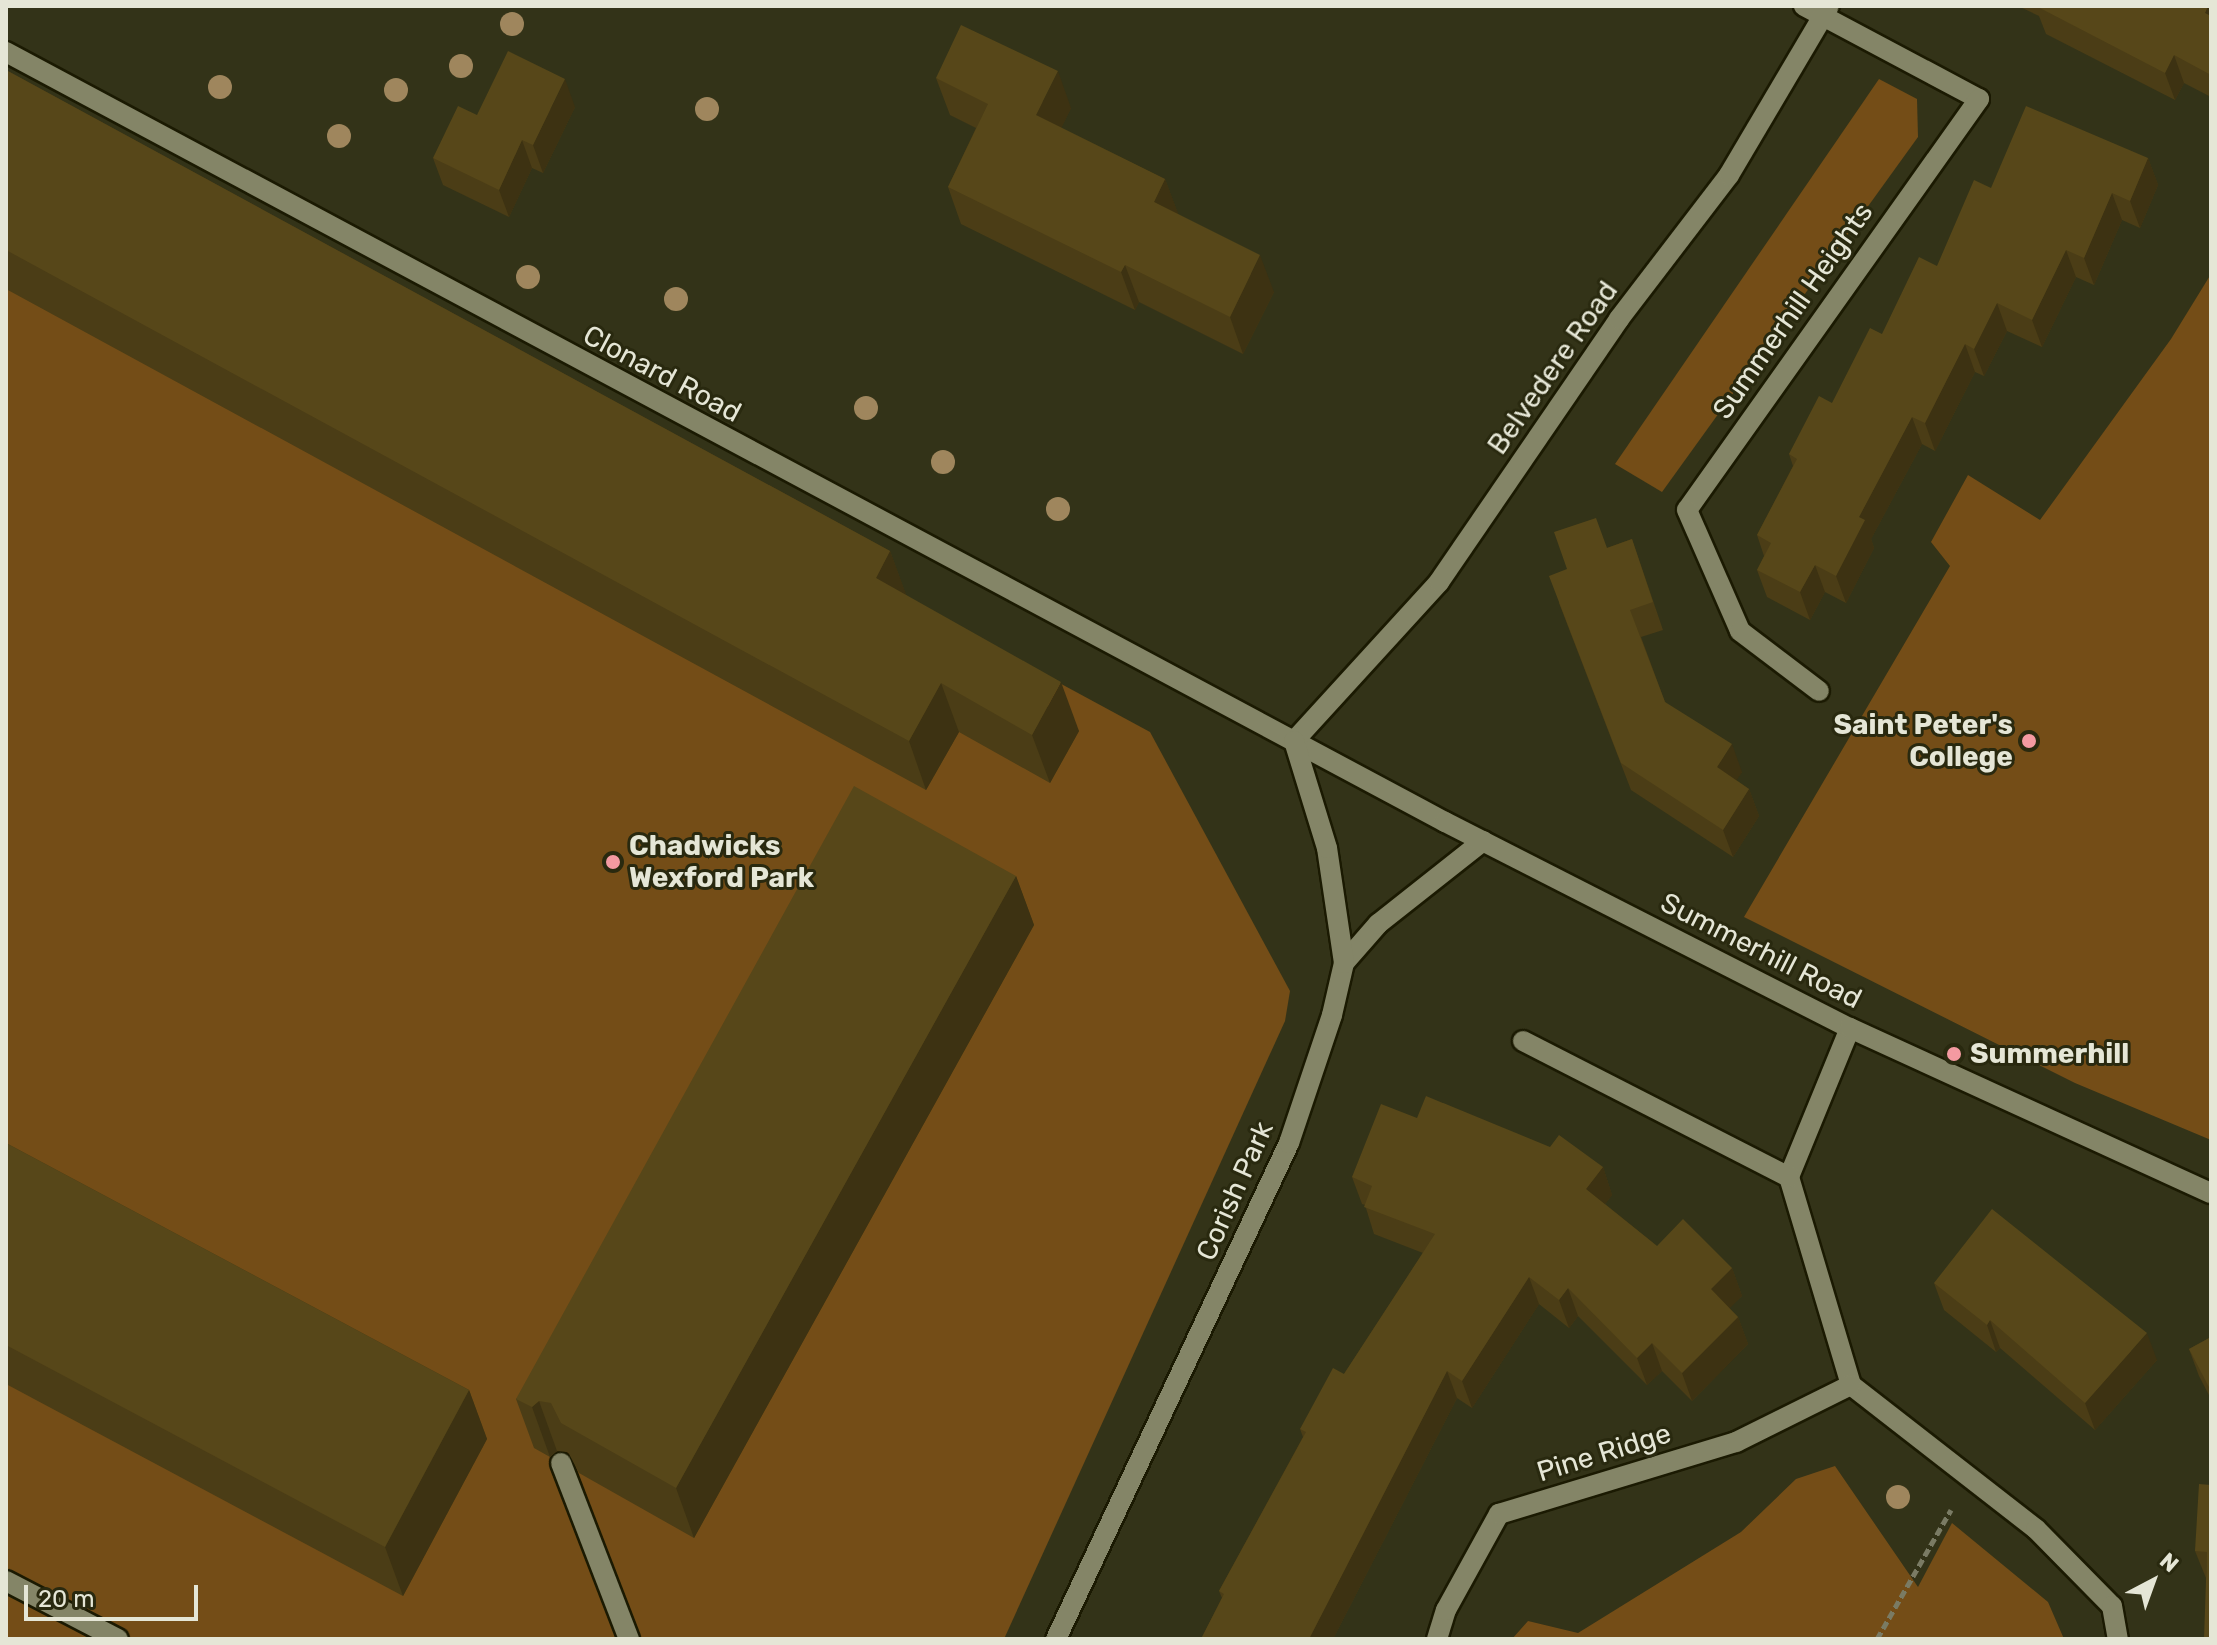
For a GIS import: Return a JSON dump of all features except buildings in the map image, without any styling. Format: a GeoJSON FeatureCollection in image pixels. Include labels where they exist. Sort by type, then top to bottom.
{"type":"FeatureCollection","features":[{"type":"Feature","properties":{"kind":"street"},"geometry":{"type":"LineString","coordinates":[[1804,6],[1827,12]]}},
{"type":"Feature","properties":{"kind":"street","name":"Summerhill Heights"},"geometry":{"type":"LineString","coordinates":[[1819,691],[1740,631],[1687,510],[1979,99],[1827,12]]}},
{"type":"Feature","properties":{"kind":"street","name":"Belvedere Road"},"geometry":{"type":"LineString","coordinates":[[1294,741],[1439,582],[1619,319],[1729,175],[1827,12]]}},
{"type":"Feature","properties":{"kind":"street","name":"Clonard Road"},"geometry":{"type":"LineString","coordinates":[[6,52],[1294,741]]}},
{"type":"Feature","properties":{"kind":"street","name":"Summerhill Road"},"geometry":{"type":"LineString","coordinates":[[1294,741],[1850,1028],[2211,1193]]}},
{"type":"Feature","properties":{"kind":"street","name":"Corish Park"},"geometry":{"type":"LineString","coordinates":[[1056,1639],[1289,1143],[1344,963],[1327,848],[1294,741]]}},
{"type":"Feature","properties":{"kind":"street"},"geometry":{"type":"LineString","coordinates":[[1344,963],[1378,924],[1483,841]]}},
{"type":"Feature","properties":{"kind":"street"},"geometry":{"type":"LineString","coordinates":[[1850,1028],[1789,1177],[1851,1385],[1974,1477],[2036,1529],[2112,1606],[2118,1639]]}},
{"type":"Feature","properties":{"kind":"street"},"geometry":{"type":"LineString","coordinates":[[1523,1041],[1789,1177]]}},
{"type":"Feature","properties":{"kind":"street","name":"Pine Ridge"},"geometry":{"type":"LineString","coordinates":[[1437,1639],[1446,1610],[1499,1514],[1736,1442],[1851,1385]]}},
{"type":"Feature","properties":{"kind":"street"},"geometry":{"type":"LineString","coordinates":[[561,1463],[629,1639]]}},
{"type":"Feature","properties":{"kind":"street"},"geometry":{"type":"LineString","coordinates":[[6,1581],[118,1639]]}},
{"type":"Feature","properties":{"kind":"path"},"geometry":{"type":"LineString","coordinates":[[1877,1639],[1974,1477]]}},
{"type":"Feature","properties":{"kind":"shaded area"},"geometry":{"type":"Polygon","coordinates":[[[1879,79],[1917,99],[1918,137],[1662,492],[1615,464],[1879,79]]]}},
{"type":"Feature","properties":{"kind":"shaded area","name":"Chadwicks Wexford Park"},"geometry":{"type":"Polygon","coordinates":[[[6,113],[1150,732],[1290,991],[1285,1021],[1004,1639],[6,1639],[6,113]]]}},
{"type":"Feature","properties":{"kind":"shaded area","name":"Saint Peter's College"},"geometry":{"type":"Polygon","coordinates":[[[2211,274],[2211,1140],[2075,1083],[1744,917],[1950,566],[1931,542],[1968,475],[2040,520],[2171,339],[2211,274]]]}},
{"type":"Feature","properties":{"kind":"shaded area"},"geometry":{"type":"Polygon","coordinates":[[[1835,1466],[1918,1587],[1952,1523],[2048,1602],[2064,1639],[1512,1639],[1528,1621],[1578,1633],[1741,1532],[1796,1479],[1835,1466]]]}},
{"type":"Feature","properties":{"kind":"place","name":"Saint Peter's College"},"geometry":{"type":"Point","coordinates":[2029,741]}},
{"type":"Feature","properties":{"kind":"place","name":"Chadwicks Wexford Park"},"geometry":{"type":"Point","coordinates":[613,862]}},
{"type":"Feature","properties":{"kind":"place","name":"Summerhill"},"geometry":{"type":"Point","coordinates":[1954,1054]}}]}
